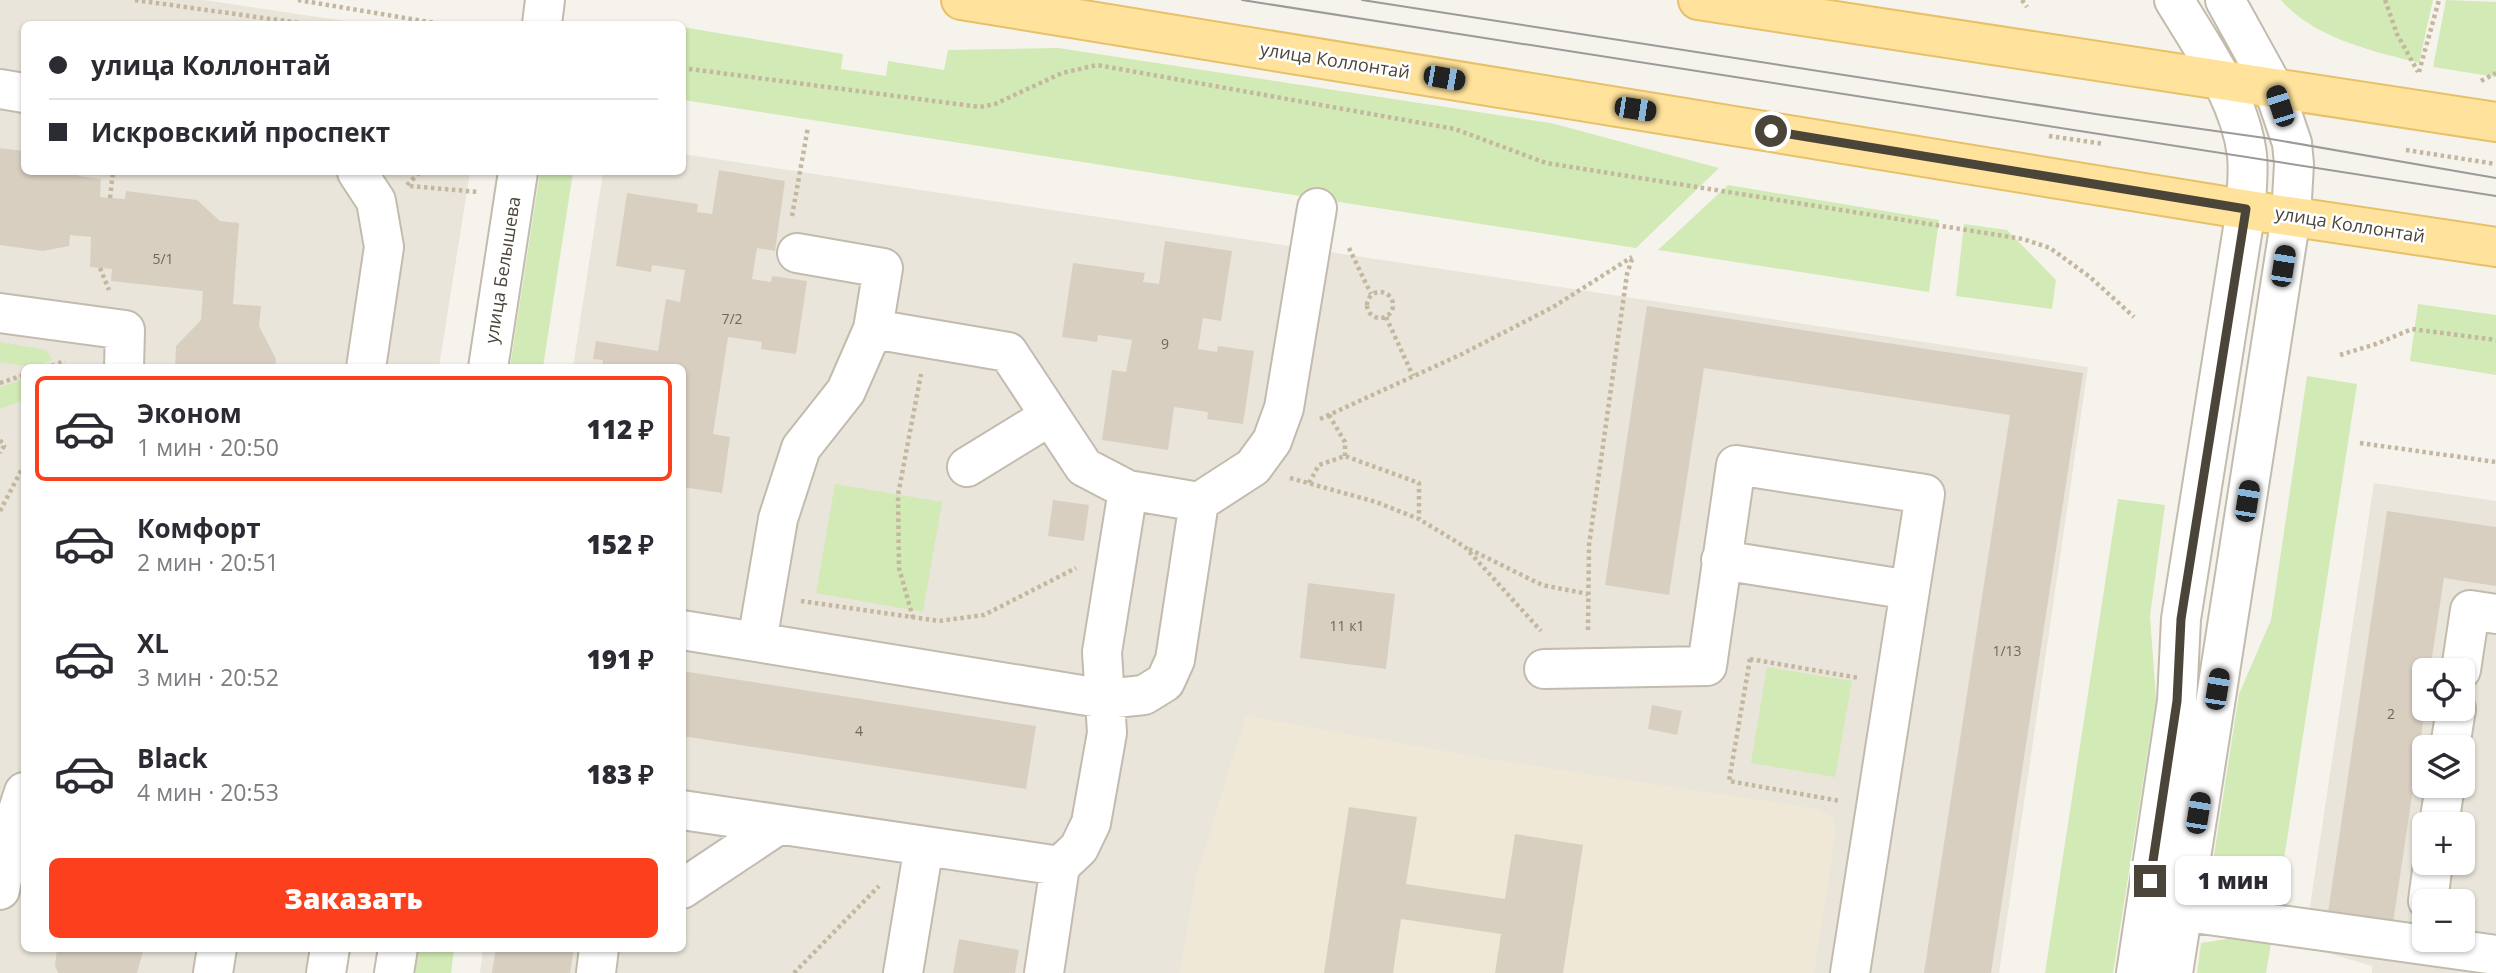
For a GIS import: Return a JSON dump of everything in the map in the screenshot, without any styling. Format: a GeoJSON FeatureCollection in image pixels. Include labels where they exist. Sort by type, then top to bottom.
{"type":"FeatureCollection","features":[{"type":"Feature","properties":{"kind":"main road","name":"улица Коллонтай"},"geometry":{"type":"LineString","coordinates":[[961,0],[2246,209],[2496,247]]}},
{"type":"Feature","properties":{"kind":"main road"},"geometry":{"type":"LineString","coordinates":[[1698,0],[2496,122]]}},
{"type":"Feature","properties":{"kind":"street"},"geometry":{"type":"LineString","coordinates":[[542,21],[545,0]]}},
{"type":"Feature","properties":{"kind":"street"},"geometry":{"type":"LineString","coordinates":[[2173,973],[2164,909],[2181,619],[2246,209],[2248,158],[2244,135],[2223,80],[2174,0]]}},
{"type":"Feature","properties":{"kind":"street"},"geometry":{"type":"LineString","coordinates":[[2136,973],[2164,909],[2291,216],[2294,164],[2292,143],[2273,88],[2225,0]]}},
{"type":"Feature","properties":{"kind":"street"},"geometry":{"type":"LineString","coordinates":[[0,89],[21,92]]}},
{"type":"Feature","properties":{"kind":"street","name":"улица Белышева"},"geometry":{"type":"LineString","coordinates":[[488,364],[503,182]]}},
{"type":"Feature","properties":{"kind":"street"},"geometry":{"type":"LineString","coordinates":[[367,364],[384,247],[380,186]]}},
{"type":"Feature","properties":{"kind":"street"},"geometry":{"type":"LineString","coordinates":[[686,631],[1106,699],[1144,695],[1165,682],[1175,660],[1199,502],[1262,454],[1284,408],[1317,208]]}},
{"type":"Feature","properties":{"kind":"street"},"geometry":{"type":"LineString","coordinates":[[757,642],[778,519],[801,448],[846,391],[873,329],[883,268],[794,240]]}},
{"type":"Feature","properties":{"kind":"street"},"geometry":{"type":"LineString","coordinates":[[0,313],[125,330],[124,364]]}},
{"type":"Feature","properties":{"kind":"street"},"geometry":{"type":"LineString","coordinates":[[873,329],[1008,352],[1084,467],[1128,490],[1199,502]]}},
{"type":"Feature","properties":{"kind":"street"},"geometry":{"type":"LineString","coordinates":[[967,467],[1050,416]]}},
{"type":"Feature","properties":{"kind":"street"},"geometry":{"type":"LineString","coordinates":[[1569,668],[1707,666],[1736,465],[1925,494],[1850,973]]}},
{"type":"Feature","properties":{"kind":"street"},"geometry":{"type":"LineString","coordinates":[[1044,973],[1060,866],[1079,848],[1091,822],[1107,733],[1102,652],[1128,490]]}},
{"type":"Feature","properties":{"kind":"street"},"geometry":{"type":"LineString","coordinates":[[1721,561],[1910,590]]}},
{"type":"Feature","properties":{"kind":"street"},"geometry":{"type":"LineString","coordinates":[[2463,658],[2470,610],[2496,614]]}},
{"type":"Feature","properties":{"kind":"street"},"geometry":{"type":"LineString","coordinates":[[0,890],[10,835],[21,811]]}},
{"type":"Feature","properties":{"kind":"street"},"geometry":{"type":"LineString","coordinates":[[686,811],[1060,866]]}},
{"type":"Feature","properties":{"kind":"street"},"geometry":{"type":"LineString","coordinates":[[686,886],[778,825]]}},
{"type":"Feature","properties":{"kind":"street"},"geometry":{"type":"LineString","coordinates":[[904,973],[924,846]]}},
{"type":"Feature","properties":{"kind":"street"},"geometry":{"type":"LineString","coordinates":[[2164,909],[2412,947]]}},
{"type":"Feature","properties":{"kind":"street"},"geometry":{"type":"LineString","coordinates":[[213,973],[216,952]]}},
{"type":"Feature","properties":{"kind":"street"},"geometry":{"type":"LineString","coordinates":[[326,973],[329,952]]}},
{"type":"Feature","properties":{"kind":"street"},"geometry":{"type":"LineString","coordinates":[[394,973],[397,952]]}},
{"type":"Feature","properties":{"kind":"street"},"geometry":{"type":"LineString","coordinates":[[596,973],[599,952]]}},
{"type":"Feature","properties":{"kind":"street"},"geometry":{"type":"LineString","coordinates":[[2465,952],[2496,955]]}},
{"type":"Feature","properties":{"kind":"path"},"geometry":{"type":"LineString","coordinates":[[135,0],[286,21]]}},
{"type":"Feature","properties":{"kind":"path"},"geometry":{"type":"LineString","coordinates":[[298,0],[423,21]]}},
{"type":"Feature","properties":{"kind":"path"},"geometry":{"type":"LineString","coordinates":[[2022,0],[2027,7]]}},
{"type":"Feature","properties":{"kind":"path"},"geometry":{"type":"LineString","coordinates":[[2385,0],[2397,34],[2419,72],[2439,0]]}},
{"type":"Feature","properties":{"kind":"path"},"geometry":{"type":"LineString","coordinates":[[686,69],[981,107],[996,104],[1062,73],[1097,65],[1455,129],[1546,163],[2023,239],[2050,248],[2090,277],[2134,317]]}},
{"type":"Feature","properties":{"kind":"path"},"geometry":{"type":"LineString","coordinates":[[2481,81],[2496,73]]}},
{"type":"Feature","properties":{"kind":"path"},"geometry":{"type":"LineString","coordinates":[[794,240],[808,127]]}},
{"type":"Feature","properties":{"kind":"path"},"geometry":{"type":"LineString","coordinates":[[2406,150],[2496,164]]}},
{"type":"Feature","properties":{"kind":"path"},"geometry":{"type":"LineString","coordinates":[[110,198],[113,175]]}},
{"type":"Feature","properties":{"kind":"path"},"geometry":{"type":"LineString","coordinates":[[380,186],[411,175]]}},
{"type":"Feature","properties":{"kind":"path"},"geometry":{"type":"LineString","coordinates":[[380,186],[503,182]]}},
{"type":"Feature","properties":{"kind":"path"},"geometry":{"type":"LineString","coordinates":[[1569,668],[1587,594],[1589,545],[1627,274],[1633,256],[1553,307],[1462,354],[1329,415],[1262,454],[1309,483],[1376,502],[1419,519],[1465,547],[1542,585],[1587,594]]}},
{"type":"Feature","properties":{"kind":"path"},"geometry":{"type":"LineString","coordinates":[[1378,291],[1391,298],[1392,312],[1386,317],[1371,315],[1367,300],[1371,294],[1378,291]]}},
{"type":"Feature","properties":{"kind":"path"},"geometry":{"type":"LineString","coordinates":[[1386,317],[1413,376]]}},
{"type":"Feature","properties":{"kind":"path"},"geometry":{"type":"LineString","coordinates":[[2340,355],[2376,344],[2412,328],[2496,340]]}},
{"type":"Feature","properties":{"kind":"path"},"geometry":{"type":"LineString","coordinates":[[914,618],[899,568],[898,495],[928,339]]}},
{"type":"Feature","properties":{"kind":"path"},"geometry":{"type":"LineString","coordinates":[[0,383],[21,376]]}},
{"type":"Feature","properties":{"kind":"path"},"geometry":{"type":"LineString","coordinates":[[1329,415],[1345,442],[1345,456]]}},
{"type":"Feature","properties":{"kind":"path"},"geometry":{"type":"LineString","coordinates":[[0,440],[4,446],[0,453]]}},
{"type":"Feature","properties":{"kind":"path"},"geometry":{"type":"LineString","coordinates":[[2360,443],[2496,462]]}},
{"type":"Feature","properties":{"kind":"path"},"geometry":{"type":"LineString","coordinates":[[1309,483],[1319,465],[1345,456],[1419,483],[1419,519]]}},
{"type":"Feature","properties":{"kind":"path"},"geometry":{"type":"LineString","coordinates":[[0,511],[21,471]]}},
{"type":"Feature","properties":{"kind":"path"},"geometry":{"type":"LineString","coordinates":[[765,596],[939,621],[984,615],[1118,547]]}},
{"type":"Feature","properties":{"kind":"path"},"geometry":{"type":"LineString","coordinates":[[1465,547],[1569,668]]}},
{"type":"Feature","properties":{"kind":"path"},"geometry":{"type":"LineString","coordinates":[[1713,621],[1750,659],[1895,684]]}},
{"type":"Feature","properties":{"kind":"path"},"geometry":{"type":"LineString","coordinates":[[1750,659],[1729,781],[1836,799],[1874,821]]}},
{"type":"Feature","properties":{"kind":"path"},"geometry":{"type":"LineString","coordinates":[[794,973],[882,884]]}},
{"type":"Feature","properties":{"kind":"shaded area"},"geometry":{"type":"Polygon","coordinates":[[[0,0],[204,0],[345,21],[21,21],[21,175],[470,175],[439,364],[21,364],[21,952],[346,952],[343,973],[0,973],[0,0]]]}},
{"type":"Feature","properties":{"kind":"shaded area"},"geometry":{"type":"Polygon","coordinates":[[[686,154],[2088,367],[1999,973],[480,973],[483,952],[686,952],[686,364],[573,364],[603,175],[686,175],[686,154]]]}},
{"type":"Feature","properties":{"kind":"shaded area"},"geometry":{"type":"Polygon","coordinates":[[[2374,483],[2496,501],[2496,973],[2372,973],[2372,966],[2304,946],[2374,483]]]}},
{"type":"Feature","properties":{"kind":"shaded area"},"geometry":{"type":"Polygon","coordinates":[[[1246,716],[1489,759],[1818,809],[1834,819],[1835,836],[1814,973],[1180,973],[1196,877],[1246,716]]]}},
{"type":"Feature","properties":{"kind":"green space"},"geometry":{"type":"Polygon","coordinates":[[[2281,0],[2433,0],[2419,63],[2364,48],[2327,33],[2294,13],[2281,0]]]}},
{"type":"Feature","properties":{"kind":"green space"},"geometry":{"type":"Polygon","coordinates":[[[2446,0],[2496,2],[2496,77],[2433,67],[2446,0]]]}},
{"type":"Feature","properties":{"kind":"green space"},"geometry":{"type":"Polygon","coordinates":[[[686,28],[843,54],[841,69],[886,76],[888,61],[944,70],[948,50],[1058,48],[1551,123],[1719,168],[1636,248],[686,100],[686,28]]]}},
{"type":"Feature","properties":{"kind":"green space"},"geometry":{"type":"Polygon","coordinates":[[[540,175],[573,175],[543,364],[510,364],[540,175]]]}},
{"type":"Feature","properties":{"kind":"green space"},"geometry":{"type":"Polygon","coordinates":[[[1728,185],[1939,220],[1929,292],[1658,250],[1728,185]]]}},
{"type":"Feature","properties":{"kind":"green space"},"geometry":{"type":"Polygon","coordinates":[[[1964,224],[2007,230],[2056,280],[2052,309],[1956,296],[1964,224]]]}},
{"type":"Feature","properties":{"kind":"green space"},"geometry":{"type":"Polygon","coordinates":[[[2418,304],[2496,315],[2496,375],[2410,361],[2418,304]]]}},
{"type":"Feature","properties":{"kind":"green space"},"geometry":{"type":"Polygon","coordinates":[[[0,342],[46,350],[52,360],[41,364],[21,365],[0,362],[0,342]]]}},
{"type":"Feature","properties":{"kind":"green space"},"geometry":{"type":"Polygon","coordinates":[[[2307,376],[2357,384],[2276,911],[2240,904],[2209,888],[2239,694],[2271,620],[2307,376]]]}},
{"type":"Feature","properties":{"kind":"green space"},"geometry":{"type":"Polygon","coordinates":[[[21,380],[21,401],[0,409],[0,387],[21,380]]]}},
{"type":"Feature","properties":{"kind":"green space"},"geometry":{"type":"Polygon","coordinates":[[[835,484],[942,502],[923,612],[816,593],[835,484]]]}},
{"type":"Feature","properties":{"kind":"green space"},"geometry":{"type":"Polygon","coordinates":[[[2118,499],[2165,505],[2150,616],[2156,699],[2113,973],[2045,973],[2118,499]]]}},
{"type":"Feature","properties":{"kind":"green space"},"geometry":{"type":"Polygon","coordinates":[[[1767,667],[1852,681],[1835,777],[1751,763],[1767,667]]]}},
{"type":"Feature","properties":{"kind":"green space"},"geometry":{"type":"Polygon","coordinates":[[[2234,938],[2271,943],[2266,973],[2197,973],[2201,943],[2234,938]]]}},
{"type":"Feature","properties":{"kind":"green space"},"geometry":{"type":"Polygon","coordinates":[[[418,952],[454,952],[451,973],[415,973],[418,952]]]}},
{"type":"Feature","properties":{"kind":"building"},"geometry":{"type":"Polygon","coordinates":[[[0,148],[21,151],[21,175],[78,175],[101,179],[100,197],[125,199],[126,191],[197,200],[220,221],[239,223],[233,304],[261,306],[259,326],[276,359],[275,364],[175,364],[176,346],[201,320],[203,291],[111,281],[112,269],[90,267],[91,237],[70,235],[69,246],[43,251],[0,245],[0,148]]]}},
{"type":"Feature","properties":{"kind":"building"},"geometry":{"type":"Polygon","coordinates":[[[719,170],[785,181],[775,251],[757,248],[752,279],[771,282],[772,276],[807,281],[796,354],[761,349],[762,342],[728,337],[713,434],[730,437],[722,493],[686,488],[686,364],[602,364],[603,360],[593,359],[596,341],[658,351],[666,299],[680,302],[685,270],[652,265],[651,272],[616,266],[627,193],[698,204],[697,212],[712,214],[719,170]]]}},
{"type":"Feature","properties":{"kind":"building"},"geometry":{"type":"Polygon","coordinates":[[[1165,241],[1232,251],[1221,321],[1203,318],[1198,349],[1217,352],[1218,346],[1254,351],[1243,424],[1207,419],[1208,412],[1174,407],[1168,450],[1102,440],[1112,370],[1126,372],[1132,340],[1098,335],[1097,342],[1062,337],[1073,263],[1145,273],[1143,282],[1159,284],[1165,241]]]}},
{"type":"Feature","properties":{"kind":"building"},"geometry":{"type":"Polygon","coordinates":[[[1647,306],[2083,373],[1991,973],[1924,973],[2010,415],[1704,368],[1669,595],[1605,585],[1647,306]]]}},
{"type":"Feature","properties":{"kind":"building"},"geometry":{"type":"Polygon","coordinates":[[[1053,500],[1089,505],[1084,541],[1048,536],[1053,500]]]}},
{"type":"Feature","properties":{"kind":"building"},"geometry":{"type":"Polygon","coordinates":[[[2387,511],[2496,527],[2496,586],[2444,578],[2432,658],[2412,658],[2412,721],[2423,721],[2421,735],[2412,735],[2412,796],[2393,923],[2328,913],[2387,511]]]}},
{"type":"Feature","properties":{"kind":"building"},"geometry":{"type":"Polygon","coordinates":[[[1308,583],[1395,594],[1386,669],[1300,658],[1308,583]]]}},
{"type":"Feature","properties":{"kind":"building"},"geometry":{"type":"Polygon","coordinates":[[[686,672],[1036,726],[1026,789],[686,737],[686,672]]]}},
{"type":"Feature","properties":{"kind":"building"},"geometry":{"type":"Polygon","coordinates":[[[1652,705],[1682,711],[1677,735],[1648,729],[1652,705]]]}},
{"type":"Feature","properties":{"kind":"building"},"geometry":{"type":"Polygon","coordinates":[[[1349,807],[1417,817],[1406,884],[1505,899],[1515,834],[1583,845],[1563,973],[1495,973],[1501,934],[1401,919],[1393,973],[1324,973],[1349,807]]]}},
{"type":"Feature","properties":{"kind":"building"},"geometry":{"type":"Polygon","coordinates":[[[959,939],[1019,950],[1015,973],[953,973],[959,939]]]}},
{"type":"Feature","properties":{"kind":"building"},"geometry":{"type":"Polygon","coordinates":[[[57,952],[143,952],[137,973],[58,973],[55,966],[57,952]]]}},
{"type":"Feature","properties":{"kind":"building"},"geometry":{"type":"Polygon","coordinates":[[[495,952],[573,952],[570,973],[492,973],[495,952]]]}},
{"type":"Feature","properties":{"kind":"tram line"},"geometry":{"type":"LineString","coordinates":[[1242,0],[2496,196]]}},
{"type":"Feature","properties":{"kind":"tram line"},"geometry":{"type":"LineString","coordinates":[[1362,0],[2265,138],[2496,178]]}},
{"type":"Feature","properties":{"kind":"route"},"geometry":{"type":"LineString","coordinates":[[1771,131],[2246,209],[2181,619],[2177,701],[2150,881]]}}]}
